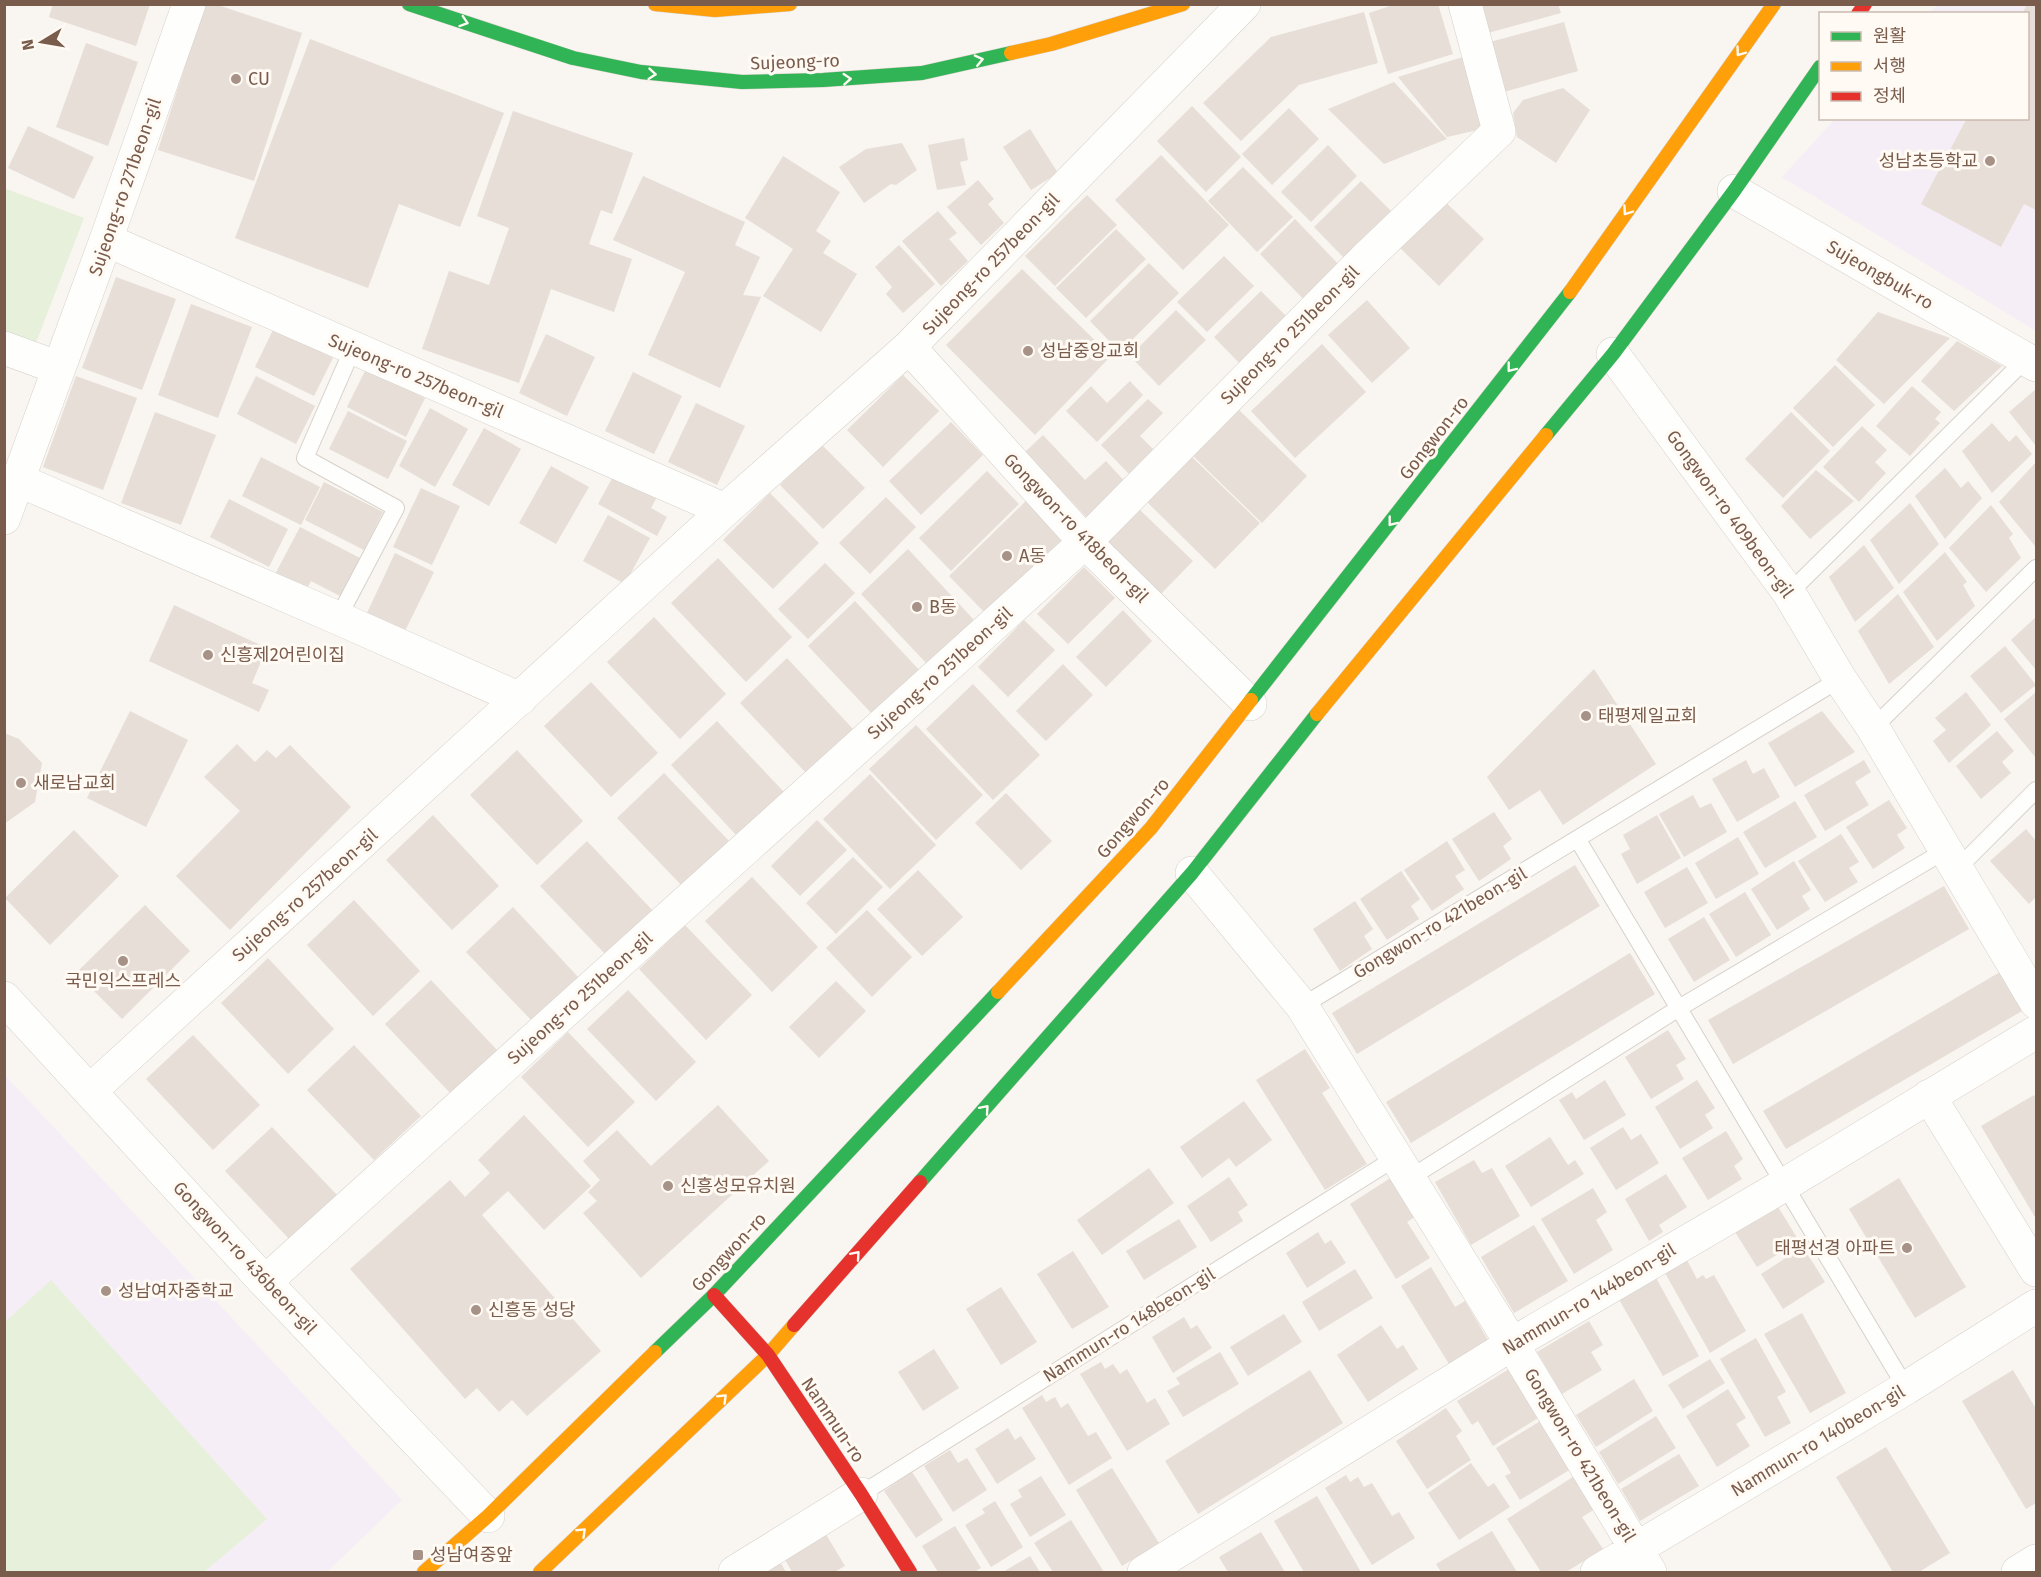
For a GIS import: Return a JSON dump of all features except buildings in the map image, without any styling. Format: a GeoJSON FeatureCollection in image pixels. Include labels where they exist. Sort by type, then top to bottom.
{"type":"FeatureCollection","features":[{"type":"Feature","properties":{"kind":"main road","name":"Sujeong-ro"},"geometry":{"type":"LineString","coordinates":[[409,4],[573,58],[641,72],[742,82],[824,80],[922,73],[1051,44],[1183,4]]}},
{"type":"Feature","properties":{"kind":"main road"},"geometry":{"type":"LineString","coordinates":[[655,4],[715,10],[790,4]]}},
{"type":"Feature","properties":{"kind":"main road","name":"Gongwon-ro"},"geometry":{"type":"LineString","coordinates":[[424,1572],[488,1516],[714,1295],[1151,828],[1559,307],[1774,4]]}},
{"type":"Feature","properties":{"kind":"main road"},"geometry":{"type":"LineString","coordinates":[[540,1572],[768,1355],[1192,873],[1298,737],[1613,354],[1819,70]]}},
{"type":"Feature","properties":{"kind":"main road","name":"Nammun-ro"},"geometry":{"type":"LineString","coordinates":[[714,1295],[768,1355],[910,1572]]}},
{"type":"Feature","properties":{"kind":"street","name":"Sujeong-ro 271beon-gil"},"geometry":{"type":"LineString","coordinates":[[4,518],[106,240],[189,4]]}},
{"type":"Feature","properties":{"kind":"street","name":"Sujeong-ro 257beon-gil"},"geometry":{"type":"LineString","coordinates":[[90,1091],[725,510],[909,347],[1244,4]]}},
{"type":"Feature","properties":{"kind":"street","name":"Sujeong-ro 251beon-gil"},"geometry":{"type":"LineString","coordinates":[[265,1282],[1085,542],[1364,260],[1499,131],[1466,4]]}},
{"type":"Feature","properties":{"kind":"street","name":"Sujeongbuk-ro"},"geometry":{"type":"LineString","coordinates":[[1734,190],[2031,362]]}},
{"type":"Feature","properties":{"kind":"street","name":"Sujeong-ro 257beon-gil"},"geometry":{"type":"LineString","coordinates":[[106,240],[725,510]]}},
{"type":"Feature","properties":{"kind":"street","name":"Gongwon-ro 418beon-gil"},"geometry":{"type":"LineString","coordinates":[[909,347],[1085,542],[1250,704]]}},
{"type":"Feature","properties":{"kind":"street"},"geometry":{"type":"LineString","coordinates":[[4,348],[59,368]]}},
{"type":"Feature","properties":{"kind":"street","name":"Gongwon-ro 409beon-gil"},"geometry":{"type":"LineString","coordinates":[[1613,354],[1789,593],[2037,1002]]}},
{"type":"Feature","properties":{"kind":"street"},"geometry":{"type":"LineString","coordinates":[[18,480],[520,699]]}},
{"type":"Feature","properties":{"kind":"street","name":"Gongwon-ro 421beon-gil"},"geometry":{"type":"LineString","coordinates":[[1192,873],[1302,1006],[1512,1344],[1643,1561]]}},
{"type":"Feature","properties":{"kind":"street","name":"Gongwon-ro 436beon-gil"},"geometry":{"type":"LineString","coordinates":[[4,998],[265,1282],[488,1516]]}},
{"type":"Feature","properties":{"kind":"street","name":"Nammun-ro 144beon-gil"},"geometry":{"type":"LineString","coordinates":[[1144,1572],[1512,1344],[1784,1185],[2037,1032]]}},
{"type":"Feature","properties":{"kind":"street"},"geometry":{"type":"LineString","coordinates":[[1929,1096],[2037,1270]]}},
{"type":"Feature","properties":{"kind":"street","name":"Nammun-ro 140beon-gil"},"geometry":{"type":"LineString","coordinates":[[1597,1572],[1643,1561],[1906,1388],[2037,1306]]}},
{"type":"Feature","properties":{"kind":"street"},"geometry":{"type":"LineString","coordinates":[[735,1572],[861,1494]]}},
{"type":"Feature","properties":{"kind":"street"},"geometry":{"type":"LineString","coordinates":[[2018,1572],[2037,1561]]}},
{"type":"Feature","properties":{"kind":"lane"},"geometry":{"type":"LineString","coordinates":[[338,618],[396,508],[304,458],[353,348]]}},
{"type":"Feature","properties":{"kind":"lane","name":"Sujeongbuk-ro"},"geometry":{"type":"LineString","coordinates":[[1789,593],[2031,362]]}},
{"type":"Feature","properties":{"kind":"lane"},"geometry":{"type":"LineString","coordinates":[[1872,728],[2037,568]]}},
{"type":"Feature","properties":{"kind":"lane"},"geometry":{"type":"LineString","coordinates":[[1840,679],[1578,840],[1906,1388]]}},
{"type":"Feature","properties":{"kind":"lane"},"geometry":{"type":"LineString","coordinates":[[1403,1167],[1678,1008],[1952,859],[2037,790]]}},
{"type":"Feature","properties":{"kind":"lane","name":"Gongwon-ro 421beon-gil"},"geometry":{"type":"LineString","coordinates":[[1302,1006],[1578,840]]}},
{"type":"Feature","properties":{"kind":"lane","name":"Nammun-ro 148beon-gil"},"geometry":{"type":"LineString","coordinates":[[861,1494],[1403,1167]]}},
{"type":"Feature","properties":{"kind":"shaded area"},"geometry":{"type":"Polygon","coordinates":[[[1938,5],[2036,5],[2036,331],[1782,177],[1834,120],[2029,120],[2029,12],[1930,12],[1938,5]]]}},
{"type":"Feature","properties":{"kind":"shaded area","name":"성남여자중학교"},"geometry":{"type":"Polygon","coordinates":[[[4,1074],[402,1500],[327,1572],[5,1572],[4,1074]]]}},
{"type":"Feature","properties":{"kind":"green space"},"geometry":{"type":"Polygon","coordinates":[[[4,188],[84,218],[34,348],[5,337],[4,188]]]}},
{"type":"Feature","properties":{"kind":"green space"},"geometry":{"type":"Polygon","coordinates":[[[51,1280],[267,1519],[204,1572],[5,1572],[5,1322],[51,1280]]]}},
{"type":"Feature","properties":{"kind":"traffic: fast"},"geometry":{"type":"LineString","coordinates":[[409,4],[573,58],[641,72],[742,82],[823,80],[922,73],[1011,53]]}},
{"type":"Feature","properties":{"kind":"traffic: fast"},"geometry":{"type":"LineString","coordinates":[[1546,435],[1613,354],[1734,191],[1819,68]]}},
{"type":"Feature","properties":{"kind":"traffic: fast"},"geometry":{"type":"LineString","coordinates":[[1251,700],[1570,292]]}},
{"type":"Feature","properties":{"kind":"traffic: fast"},"geometry":{"type":"LineString","coordinates":[[920,1182],[1192,873],[1317,714]]}},
{"type":"Feature","properties":{"kind":"traffic: fast"},"geometry":{"type":"LineString","coordinates":[[655,1352],[714,1295],[998,992]]}},
{"type":"Feature","properties":{"kind":"traffic: slow"},"geometry":{"type":"LineString","coordinates":[[655,4],[715,10],[790,4]]}},
{"type":"Feature","properties":{"kind":"traffic: slow"},"geometry":{"type":"LineString","coordinates":[[1011,53],[1051,44],[1183,4]]}},
{"type":"Feature","properties":{"kind":"traffic: slow"},"geometry":{"type":"LineString","coordinates":[[1570,292],[1774,4]]}},
{"type":"Feature","properties":{"kind":"traffic: slow"},"geometry":{"type":"LineString","coordinates":[[1317,714],[1546,435]]}},
{"type":"Feature","properties":{"kind":"traffic: slow"},"geometry":{"type":"LineString","coordinates":[[998,992],[1151,828],[1251,700]]}},
{"type":"Feature","properties":{"kind":"traffic: slow"},"geometry":{"type":"LineString","coordinates":[[540,1572],[768,1355],[794,1325]]}},
{"type":"Feature","properties":{"kind":"traffic: slow"},"geometry":{"type":"LineString","coordinates":[[424,1572],[488,1516],[655,1352]]}},
{"type":"Feature","properties":{"kind":"traffic: jam"},"geometry":{"type":"LineString","coordinates":[[1859,12],[1865,4]]}},
{"type":"Feature","properties":{"kind":"traffic: jam"},"geometry":{"type":"LineString","coordinates":[[794,1325],[920,1182]]}},
{"type":"Feature","properties":{"kind":"traffic: jam"},"geometry":{"type":"LineString","coordinates":[[714,1295],[768,1355],[910,1572]]}},
{"type":"Feature","properties":{"kind":"place","name":"CU"},"geometry":{"type":"Point","coordinates":[236,79]}},
{"type":"Feature","properties":{"kind":"place","name":"성남초등학교"},"geometry":{"type":"Point","coordinates":[1990,161]}},
{"type":"Feature","properties":{"kind":"place","name":"성남중앙교회"},"geometry":{"type":"Point","coordinates":[1028,351]}},
{"type":"Feature","properties":{"kind":"place","name":"A동"},"geometry":{"type":"Point","coordinates":[1007,556]}},
{"type":"Feature","properties":{"kind":"place","name":"B동"},"geometry":{"type":"Point","coordinates":[917,607]}},
{"type":"Feature","properties":{"kind":"place","name":"신흥제2어린이집"},"geometry":{"type":"Point","coordinates":[208,655]}},
{"type":"Feature","properties":{"kind":"place","name":"태평제일교회"},"geometry":{"type":"Point","coordinates":[1586,716]}},
{"type":"Feature","properties":{"kind":"place","name":"새로남교회"},"geometry":{"type":"Point","coordinates":[21,783]}},
{"type":"Feature","properties":{"kind":"place","name":"국민익스프레스"},"geometry":{"type":"Point","coordinates":[123,961]}},
{"type":"Feature","properties":{"kind":"place","name":"신흥성모유치원"},"geometry":{"type":"Point","coordinates":[668,1186]}},
{"type":"Feature","properties":{"kind":"place","name":"태평선경 아파트"},"geometry":{"type":"Point","coordinates":[1907,1248]}},
{"type":"Feature","properties":{"kind":"place","name":"성남여자중학교"},"geometry":{"type":"Point","coordinates":[106,1291]}},
{"type":"Feature","properties":{"kind":"place","name":"신흥동 성당"},"geometry":{"type":"Point","coordinates":[476,1310]}},
{"type":"Feature","properties":{"kind":"place","name":"성남여중앞"},"geometry":{"type":"Point","coordinates":[418,1555]}}]}
